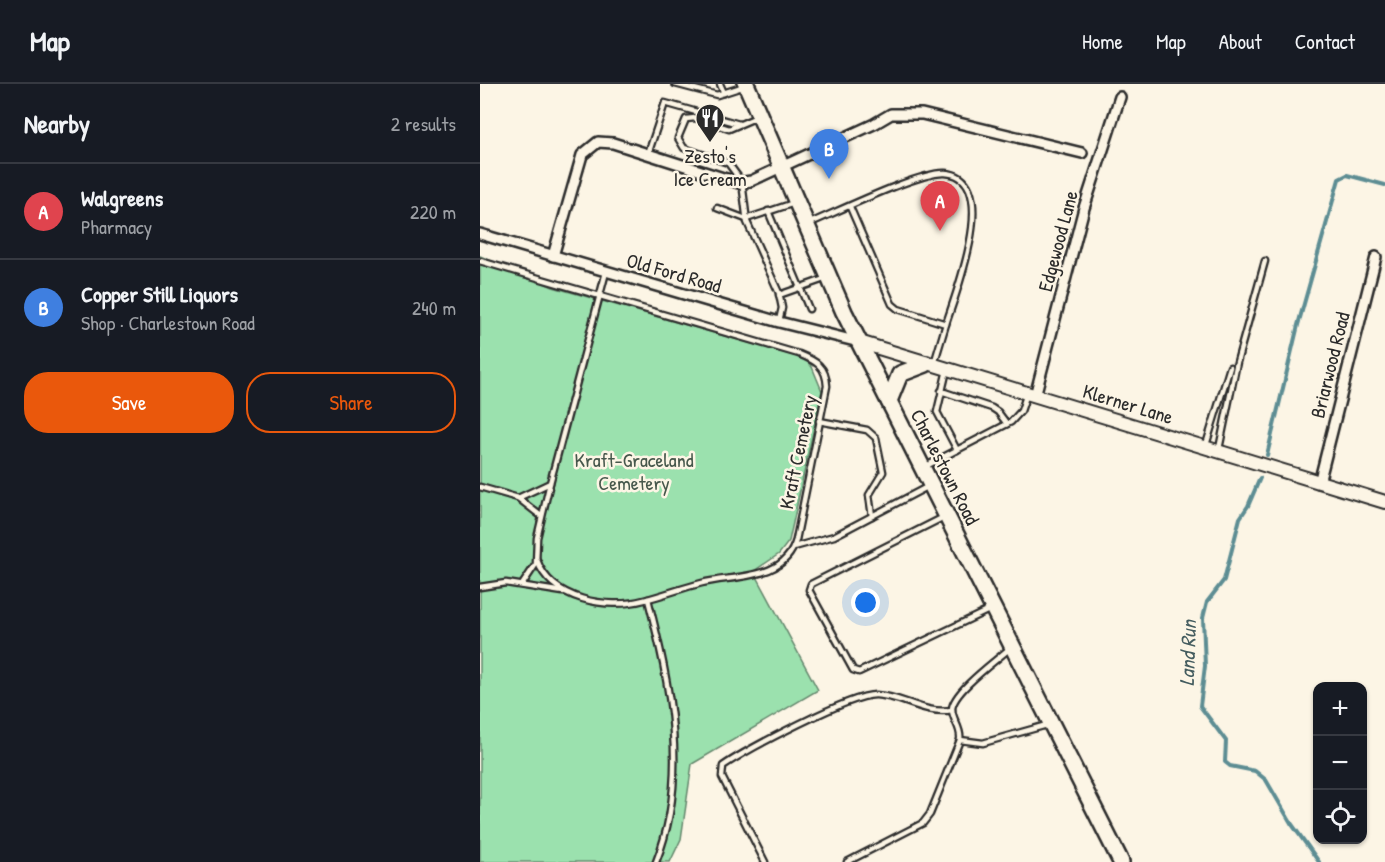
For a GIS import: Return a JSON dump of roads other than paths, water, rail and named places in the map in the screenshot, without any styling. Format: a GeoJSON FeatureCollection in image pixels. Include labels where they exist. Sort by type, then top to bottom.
{"type":"FeatureCollection","features":[{"type":"Feature","properties":{"kind":"main road","name":"Charlestown Road"},"geometry":{"type":"LineString","coordinates":[[746,85],[859,342],[1121,862]]}},
{"type":"Feature","properties":{"kind":"main road"},"geometry":{"type":"LineString","coordinates":[[889,401],[900,374],[930,365]]}},
{"type":"Feature","properties":{"kind":"street","name":"Edgewood Lane"},"geometry":{"type":"LineString","coordinates":[[1031,394],[1084,208],[1120,97]]}},
{"type":"Feature","properties":{"kind":"street"},"geometry":{"type":"LineString","coordinates":[[553,256],[574,178],[586,149],[605,141],[732,182],[751,181],[891,114],[922,114],[1082,153]]}},
{"type":"Feature","properties":{"kind":"street","name":"Old Ford Road"},"geometry":{"type":"LineString","coordinates":[[480,234],[779,322],[859,342]]}},
{"type":"Feature","properties":{"kind":"street","name":"Briarwood Road"},"geometry":{"type":"LineString","coordinates":[[1319,483],[1376,256]]}},
{"type":"Feature","properties":{"kind":"street","name":"Klerner Lane"},"geometry":{"type":"LineString","coordinates":[[859,342],[1385,502]]}},
{"type":"Feature","properties":{"kind":"lane"},"geometry":{"type":"LineString","coordinates":[[675,84],[709,94],[724,93],[746,85]]}},
{"type":"Feature","properties":{"kind":"lane"},"geometry":{"type":"LineString","coordinates":[[720,84],[724,93]]}},
{"type":"Feature","properties":{"kind":"lane"},"geometry":{"type":"LineString","coordinates":[[648,154],[665,103],[723,121],[742,124]]}},
{"type":"Feature","properties":{"kind":"lane"},"geometry":{"type":"LineString","coordinates":[[760,116],[729,129],[690,118],[682,124],[678,138],[684,148],[728,163],[742,182],[746,219],[779,295],[782,308],[779,322]]}},
{"type":"Feature","properties":{"kind":"lane"},"geometry":{"type":"LineString","coordinates":[[807,225],[932,174],[953,175],[969,188],[974,208],[972,237],[946,324],[930,365]]}},
{"type":"Feature","properties":{"kind":"lane"},"geometry":{"type":"LineString","coordinates":[[717,208],[746,219],[797,202]]}},
{"type":"Feature","properties":{"kind":"lane"},"geometry":{"type":"LineString","coordinates":[[850,207],[892,304],[898,309],[946,324]]}},
{"type":"Feature","properties":{"kind":"lane"},"geometry":{"type":"LineString","coordinates":[[768,212],[809,309]]}},
{"type":"Feature","properties":{"kind":"lane"},"geometry":{"type":"LineString","coordinates":[[759,248],[765,245]]}},
{"type":"Feature","properties":{"kind":"lane"},"geometry":{"type":"LineString","coordinates":[[765,262],[771,259]]}},
{"type":"Feature","properties":{"kind":"lane","name":"Kraft Cemetery"},"geometry":{"type":"LineString","coordinates":[[480,261],[813,359],[824,369],[827,377],[794,547]]}},
{"type":"Feature","properties":{"kind":"lane"},"geometry":{"type":"LineString","coordinates":[[1218,452],[1237,362],[1265,261]]}},
{"type":"Feature","properties":{"kind":"lane"},"geometry":{"type":"LineString","coordinates":[[522,585],[531,576],[537,560],[536,544],[542,516],[606,272]]}},
{"type":"Feature","properties":{"kind":"lane"},"geometry":{"type":"LineString","coordinates":[[772,277],[778,274]]}},
{"type":"Feature","properties":{"kind":"lane"},"geometry":{"type":"LineString","coordinates":[[779,295],[829,277]]}},
{"type":"Feature","properties":{"kind":"lane"},"geometry":{"type":"LineString","coordinates":[[1205,448],[1230,367]]}},
{"type":"Feature","properties":{"kind":"lane"},"geometry":{"type":"LineString","coordinates":[[947,370],[937,408],[938,415],[957,450]]}},
{"type":"Feature","properties":{"kind":"lane"},"geometry":{"type":"LineString","coordinates":[[941,391],[998,411],[1007,424]]}},
{"type":"Feature","properties":{"kind":"lane"},"geometry":{"type":"LineString","coordinates":[[922,468],[1007,424],[1022,411],[1031,394]]}},
{"type":"Feature","properties":{"kind":"lane"},"geometry":{"type":"LineString","coordinates":[[819,421],[867,430],[876,438],[883,472],[869,495],[872,516]]}},
{"type":"Feature","properties":{"kind":"lane"},"geometry":{"type":"LineString","coordinates":[[518,498],[550,483]]}},
{"type":"Feature","properties":{"kind":"lane"},"geometry":{"type":"LineString","coordinates":[[480,587],[497,584],[522,585],[608,603],[648,599],[705,582],[770,570],[781,563],[794,547],[834,536],[931,485]]}},
{"type":"Feature","properties":{"kind":"lane"},"geometry":{"type":"LineString","coordinates":[[480,486],[518,498],[542,516]]}},
{"type":"Feature","properties":{"kind":"lane"},"geometry":{"type":"LineString","coordinates":[[946,515],[815,581],[809,590],[853,670],[859,672],[993,608]]}},
{"type":"Feature","properties":{"kind":"lane"},"geometry":{"type":"LineString","coordinates":[[537,560],[546,576],[564,592]]}},
{"type":"Feature","properties":{"kind":"lane"},"geometry":{"type":"LineString","coordinates":[[648,599],[666,670],[672,713],[674,792],[667,831],[656,862]]}},
{"type":"Feature","properties":{"kind":"lane"},"geometry":{"type":"LineString","coordinates":[[847,862],[923,823],[936,802],[960,740],[960,732],[952,710],[954,702],[965,688],[1012,646]]}},
{"type":"Feature","properties":{"kind":"lane"},"geometry":{"type":"LineString","coordinates":[[765,862],[722,777],[723,766],[859,696],[886,695],[932,711],[952,710]]}},
{"type":"Feature","properties":{"kind":"lane"},"geometry":{"type":"LineString","coordinates":[[960,740],[983,743],[1052,724]]}},
{"type":"Feature","properties":{"kind":"waterway","name":"Land Run"},"geometry":{"type":"LineString","coordinates":[[1267,455],[1298,325],[1339,179],[1347,175],[1385,185]]}},
{"type":"Feature","properties":{"kind":"waterway","name":"Land Run"},"geometry":{"type":"LineString","coordinates":[[1260,478],[1240,518],[1224,580],[1207,602],[1203,618],[1205,666],[1200,706],[1226,741],[1225,762],[1230,766],[1255,771],[1266,780],[1291,823],[1319,862]]}},
{"type":"Feature","properties":{"kind":"place","name":"Zesto's Ice Cream"},"geometry":{"type":"Point","coordinates":[710,144]}},
{"type":"Feature","properties":{"kind":"place","name":"Copper Still Liquors"},"geometry":{"type":"Point","coordinates":[829,179]}},
{"type":"Feature","properties":{"kind":"place","name":"Walgreens"},"geometry":{"type":"Point","coordinates":[940,231]}},
{"type":"Feature","properties":{"kind":"park label","name":"Kraft-Graceland Cemetery"},"geometry":{"type":"Point","coordinates":[634,472]}}]}
